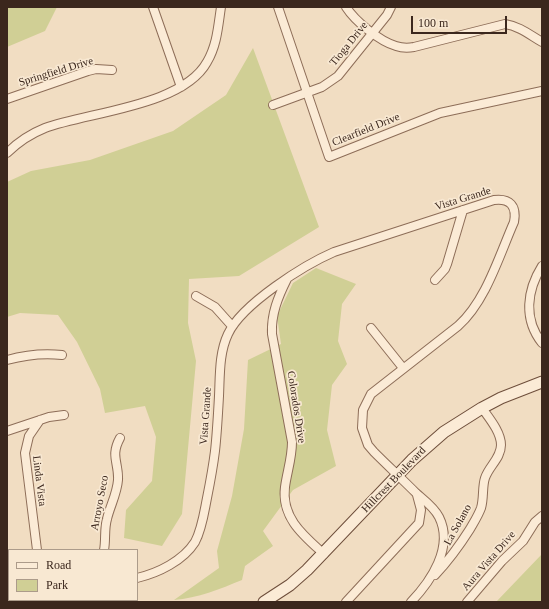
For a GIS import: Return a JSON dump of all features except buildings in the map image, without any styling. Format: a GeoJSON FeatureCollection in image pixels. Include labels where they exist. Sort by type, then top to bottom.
{"type":"FeatureCollection","features":[{"type":"Feature","properties":{"kind":"street"},"geometry":{"type":"LineString","coordinates":[[153,7],[181,87]]}},
{"type":"Feature","properties":{"kind":"street"},"geometry":{"type":"LineString","coordinates":[[7,153],[22,140],[44,128],[140,103],[167,94],[192,80],[207,63],[216,39],[221,7]]}},
{"type":"Feature","properties":{"kind":"street","name":"Clearfield Drive"},"geometry":{"type":"LineString","coordinates":[[278,7],[329,157],[440,113],[542,91]]}},
{"type":"Feature","properties":{"kind":"street"},"geometry":{"type":"LineString","coordinates":[[346,7],[352,16],[373,33],[386,42],[405,48],[505,24],[513,25],[542,42]]}},
{"type":"Feature","properties":{"kind":"street","name":"Tioga Drive"},"geometry":{"type":"LineString","coordinates":[[273,105],[322,87],[338,76],[387,15],[391,7]]}},
{"type":"Feature","properties":{"kind":"street","name":"Springfield Drive"},"geometry":{"type":"LineString","coordinates":[[7,99],[88,71],[96,69],[112,70]]}},
{"type":"Feature","properties":{"kind":"street","name":"Vista Grande"},"geometry":{"type":"LineString","coordinates":[[138,578],[160,570],[179,558],[188,550],[198,534],[205,507],[215,451],[220,360],[224,342],[232,326],[245,312],[288,277],[334,252],[494,200],[502,199],[509,202],[514,208],[516,215],[484,291],[473,310],[458,326],[371,394],[363,410],[361,419],[362,428],[368,445],[435,510],[441,522],[444,535],[442,553],[429,581]]}},
{"type":"Feature","properties":{"kind":"street"},"geometry":{"type":"LineString","coordinates":[[435,280],[445,269],[447,264],[463,210]]}},
{"type":"Feature","properties":{"kind":"street"},"geometry":{"type":"LineString","coordinates":[[542,266],[533,282],[530,291],[529,304],[530,318],[534,330],[542,343]]}},
{"type":"Feature","properties":{"kind":"street","name":"Colorados Drive"},"geometry":{"type":"LineString","coordinates":[[288,277],[275,308],[272,325],[272,334],[292,442],[292,452],[284,498],[289,516],[294,525],[324,554]]}},
{"type":"Feature","properties":{"kind":"street"},"geometry":{"type":"LineString","coordinates":[[196,296],[215,307],[232,326]]}},
{"type":"Feature","properties":{"kind":"street"},"geometry":{"type":"LineString","coordinates":[[371,328],[403,368]]}},
{"type":"Feature","properties":{"kind":"street"},"geometry":{"type":"LineString","coordinates":[[7,360],[31,355],[48,354],[62,356]]}},
{"type":"Feature","properties":{"kind":"street","name":"Hillcrest Boulevard"},"geometry":{"type":"LineString","coordinates":[[264,602],[290,585],[324,554],[412,460],[444,432],[501,398],[542,382]]}},
{"type":"Feature","properties":{"kind":"street","name":"La Solano"},"geometry":{"type":"LineString","coordinates":[[429,581],[451,559],[477,518],[482,500],[485,478],[488,470],[498,457],[500,451],[501,444],[499,437],[482,408]]}},
{"type":"Feature","properties":{"kind":"street"},"geometry":{"type":"LineString","coordinates":[[7,431],[40,420],[64,415]]}},
{"type":"Feature","properties":{"kind":"street","name":"Linda Vista"},"geometry":{"type":"LineString","coordinates":[[37,549],[24,453],[29,436],[40,420]]}},
{"type":"Feature","properties":{"kind":"street","name":"Arroyo Seco"},"geometry":{"type":"LineString","coordinates":[[104,549],[107,517],[117,488],[118,471],[114,455],[120,438]]}},
{"type":"Feature","properties":{"kind":"street"},"geometry":{"type":"LineString","coordinates":[[346,602],[419,523],[421,510],[416,492]]}},
{"type":"Feature","properties":{"kind":"street","name":"Aura Vista Drive"},"geometry":{"type":"LineString","coordinates":[[468,602],[502,561],[522,541],[535,522],[542,516]]}},
{"type":"Feature","properties":{"kind":"street"},"geometry":{"type":"LineString","coordinates":[[411,602],[429,581]]}},
{"type":"Feature","properties":{"kind":"green space"},"geometry":{"type":"Polygon","coordinates":[[[7,7],[57,7],[45,31],[7,47],[7,7]]]}},
{"type":"Feature","properties":{"kind":"green space"},"geometry":{"type":"Polygon","coordinates":[[[253,48],[319,227],[239,276],[189,279],[188,323],[196,361],[182,514],[162,546],[124,538],[126,510],[152,481],[156,437],[145,406],[105,413],[100,389],[77,342],[58,315],[20,313],[7,317],[7,182],[31,171],[90,160],[173,131],[226,95],[253,48]]]}},
{"type":"Feature","properties":{"kind":"green space"},"geometry":{"type":"Polygon","coordinates":[[[316,268],[356,284],[342,304],[338,341],[347,364],[332,385],[327,430],[336,466],[293,490],[263,531],[273,546],[245,566],[242,580],[200,595],[174,600],[219,568],[217,551],[232,496],[244,429],[248,360],[281,344],[277,316],[293,283],[316,268]]]}},
{"type":"Feature","properties":{"kind":"green space"},"geometry":{"type":"Polygon","coordinates":[[[542,554],[542,602],[496,602],[542,554]]]}}]}
